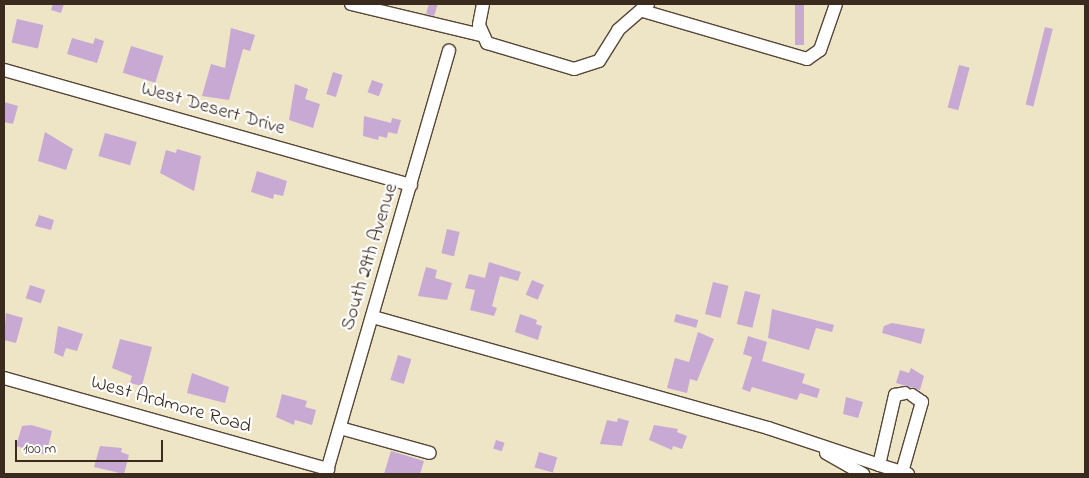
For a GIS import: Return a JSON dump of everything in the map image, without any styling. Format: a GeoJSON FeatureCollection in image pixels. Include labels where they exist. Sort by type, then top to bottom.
{"type":"FeatureCollection","features":[{"type":"Feature","properties":{"kind":"street"},"geometry":{"type":"LineString","coordinates":[[351,4],[369,6],[481,35],[498,48],[582,69],[599,61],[618,30],[646,7],[807,59],[820,50],[836,4]]}},
{"type":"Feature","properties":{"kind":"street"},"geometry":{"type":"LineString","coordinates":[[481,35],[483,4]]}},
{"type":"Feature","properties":{"kind":"street","name":"South 29th Avenue"},"geometry":{"type":"LineString","coordinates":[[327,472],[449,50]]}},
{"type":"Feature","properties":{"kind":"street","name":"West Desert Drive"},"geometry":{"type":"LineString","coordinates":[[4,70],[411,185]]}},
{"type":"Feature","properties":{"kind":"street"},"geometry":{"type":"LineString","coordinates":[[372,317],[768,428],[820,448],[870,471],[905,473],[922,402],[908,394],[895,395],[870,471]]}},
{"type":"Feature","properties":{"kind":"street","name":"West Ardmore Road"},"geometry":{"type":"LineString","coordinates":[[4,378],[327,472]]}},
{"type":"Feature","properties":{"kind":"street"},"geometry":{"type":"LineString","coordinates":[[340,428],[430,453]]}},
{"type":"Feature","properties":{"kind":"building"},"geometry":{"type":"Polygon","coordinates":[[[53,4],[64,4],[61,13],[51,10],[53,4]]]}},
{"type":"Feature","properties":{"kind":"building"},"geometry":{"type":"Polygon","coordinates":[[[429,4],[438,4],[434,16],[426,14],[429,4]]]}},
{"type":"Feature","properties":{"kind":"building"},"geometry":{"type":"Polygon","coordinates":[[[795,4],[804,4],[804,45],[795,45],[795,4]]]}},
{"type":"Feature","properties":{"kind":"building"},"geometry":{"type":"Polygon","coordinates":[[[17,19],[43,25],[38,48],[12,42],[17,19]]]}},
{"type":"Feature","properties":{"kind":"building"},"geometry":{"type":"Polygon","coordinates":[[[1045,27],[1053,29],[1033,107],[1026,105],[1045,27]]]}},
{"type":"Feature","properties":{"kind":"building"},"geometry":{"type":"Polygon","coordinates":[[[231,28],[255,35],[250,51],[243,49],[229,100],[202,96],[211,64],[225,68],[231,28]]]}},
{"type":"Feature","properties":{"kind":"building"},"geometry":{"type":"Polygon","coordinates":[[[72,38],[93,44],[95,38],[104,41],[97,63],[67,54],[72,38]]]}},
{"type":"Feature","properties":{"kind":"building"},"geometry":{"type":"Polygon","coordinates":[[[131,46],[164,56],[155,83],[123,73],[131,46]]]}},
{"type":"Feature","properties":{"kind":"building"},"geometry":{"type":"Polygon","coordinates":[[[959,65],[970,68],[958,110],[948,108],[959,65]]]}},
{"type":"Feature","properties":{"kind":"building"},"geometry":{"type":"Polygon","coordinates":[[[333,72],[343,75],[336,97],[326,94],[333,72]]]}},
{"type":"Feature","properties":{"kind":"building"},"geometry":{"type":"Polygon","coordinates":[[[372,80],[383,84],[379,96],[368,92],[372,80]]]}},
{"type":"Feature","properties":{"kind":"building"},"geometry":{"type":"Polygon","coordinates":[[[295,84],[308,89],[305,99],[320,104],[313,128],[289,120],[295,84]]]}},
{"type":"Feature","properties":{"kind":"building"},"geometry":{"type":"Polygon","coordinates":[[[4,102],[18,106],[13,124],[4,122],[4,102]]]}},
{"type":"Feature","properties":{"kind":"building"},"geometry":{"type":"Polygon","coordinates":[[[364,116],[391,123],[392,118],[401,120],[397,134],[388,132],[387,138],[379,136],[378,140],[363,136],[364,116]]]}},
{"type":"Feature","properties":{"kind":"building"},"geometry":{"type":"Polygon","coordinates":[[[45,132],[73,149],[66,170],[38,161],[45,132]]]}},
{"type":"Feature","properties":{"kind":"building"},"geometry":{"type":"Polygon","coordinates":[[[105,133],[137,142],[130,165],[98,156],[105,133]]]}},
{"type":"Feature","properties":{"kind":"building"},"geometry":{"type":"Polygon","coordinates":[[[177,149],[201,156],[194,191],[160,173],[166,150],[176,153],[177,149]]]}},
{"type":"Feature","properties":{"kind":"building"},"geometry":{"type":"Polygon","coordinates":[[[257,171],[287,181],[283,196],[274,194],[273,199],[251,192],[257,171]]]}},
{"type":"Feature","properties":{"kind":"building"},"geometry":{"type":"Polygon","coordinates":[[[39,215],[54,220],[51,230],[35,226],[39,215]]]}},
{"type":"Feature","properties":{"kind":"building"},"geometry":{"type":"Polygon","coordinates":[[[447,229],[460,232],[454,256],[441,253],[447,229]]]}},
{"type":"Feature","properties":{"kind":"building"},"geometry":{"type":"Polygon","coordinates":[[[489,262],[521,272],[518,281],[500,276],[492,306],[497,308],[494,316],[470,310],[475,290],[465,288],[469,274],[485,278],[489,262]]]}},
{"type":"Feature","properties":{"kind":"building"},"geometry":{"type":"Polygon","coordinates":[[[426,267],[437,270],[435,278],[452,283],[447,300],[418,296],[426,267]]]}},
{"type":"Feature","properties":{"kind":"building"},"geometry":{"type":"Polygon","coordinates":[[[532,280],[544,285],[538,300],[526,295],[532,280]]]}},
{"type":"Feature","properties":{"kind":"building"},"geometry":{"type":"Polygon","coordinates":[[[713,282],[729,286],[721,318],[705,314],[713,282]]]}},
{"type":"Feature","properties":{"kind":"building"},"geometry":{"type":"Polygon","coordinates":[[[30,285],[45,290],[41,303],[26,298],[30,285]]]}},
{"type":"Feature","properties":{"kind":"building"},"geometry":{"type":"Polygon","coordinates":[[[745,291],[761,295],[752,328],[737,324],[745,291]]]}},
{"type":"Feature","properties":{"kind":"building"},"geometry":{"type":"Polygon","coordinates":[[[772,309],[834,325],[832,332],[816,328],[809,350],[768,338],[772,309]]]}},
{"type":"Feature","properties":{"kind":"building"},"geometry":{"type":"Polygon","coordinates":[[[6,313],[23,318],[16,343],[4,340],[6,313]]]}},
{"type":"Feature","properties":{"kind":"building"},"geometry":{"type":"Polygon","coordinates":[[[520,314],[537,320],[536,324],[542,326],[538,340],[515,332],[520,314]]]}},
{"type":"Feature","properties":{"kind":"building"},"geometry":{"type":"Polygon","coordinates":[[[676,314],[698,320],[696,328],[674,322],[676,314]]]}},
{"type":"Feature","properties":{"kind":"building"},"geometry":{"type":"Polygon","coordinates":[[[892,323],[925,329],[921,344],[882,333],[884,326],[892,323]]]}},
{"type":"Feature","properties":{"kind":"building"},"geometry":{"type":"Polygon","coordinates":[[[58,326],[83,334],[77,351],[66,348],[63,357],[54,353],[58,326]]]}},
{"type":"Feature","properties":{"kind":"building"},"geometry":{"type":"Polygon","coordinates":[[[698,332],[714,339],[697,381],[690,379],[687,393],[667,388],[675,358],[689,362],[698,332]]]}},
{"type":"Feature","properties":{"kind":"building"},"geometry":{"type":"Polygon","coordinates":[[[748,336],[767,342],[762,361],[805,374],[802,383],[820,389],[817,398],[800,393],[797,400],[752,387],[750,392],[742,389],[752,357],[743,354],[748,336]]]}},
{"type":"Feature","properties":{"kind":"building"},"geometry":{"type":"Polygon","coordinates":[[[120,339],[152,347],[142,386],[130,383],[132,376],[112,368],[120,339]]]}},
{"type":"Feature","properties":{"kind":"building"},"geometry":{"type":"Polygon","coordinates":[[[398,355],[411,359],[404,384],[390,380],[398,355]]]}},
{"type":"Feature","properties":{"kind":"building"},"geometry":{"type":"Polygon","coordinates":[[[911,368],[924,376],[920,390],[896,383],[900,370],[909,373],[911,368]]]}},
{"type":"Feature","properties":{"kind":"building"},"geometry":{"type":"Polygon","coordinates":[[[192,373],[229,387],[225,403],[187,393],[192,373]]]}},
{"type":"Feature","properties":{"kind":"building"},"geometry":{"type":"Polygon","coordinates":[[[282,394],[307,401],[305,407],[316,410],[312,425],[295,420],[294,425],[276,417],[282,394]]]}},
{"type":"Feature","properties":{"kind":"building"},"geometry":{"type":"Polygon","coordinates":[[[846,397],[863,402],[858,418],[843,414],[846,397]]]}},
{"type":"Feature","properties":{"kind":"building"},"geometry":{"type":"Polygon","coordinates":[[[618,418],[629,421],[622,446],[600,444],[607,420],[617,422],[618,418]]]}},
{"type":"Feature","properties":{"kind":"building"},"geometry":{"type":"Polygon","coordinates":[[[31,425],[52,431],[46,455],[16,446],[22,426],[31,425]]]}},
{"type":"Feature","properties":{"kind":"building"},"geometry":{"type":"Polygon","coordinates":[[[654,425],[678,429],[677,432],[687,436],[682,449],[673,446],[672,450],[649,440],[654,425]]]}},
{"type":"Feature","properties":{"kind":"building"},"geometry":{"type":"Polygon","coordinates":[[[496,440],[505,443],[502,451],[493,449],[496,440]]]}},
{"type":"Feature","properties":{"kind":"building"},"geometry":{"type":"Polygon","coordinates":[[[100,446],[122,448],[121,452],[129,455],[124,474],[94,467],[100,446]]]}},
{"type":"Feature","properties":{"kind":"building"},"geometry":{"type":"Polygon","coordinates":[[[391,451],[424,461],[420,474],[384,474],[391,451]]]}},
{"type":"Feature","properties":{"kind":"building"},"geometry":{"type":"Polygon","coordinates":[[[539,452],[557,457],[553,473],[535,467],[539,452]]]}}]}
